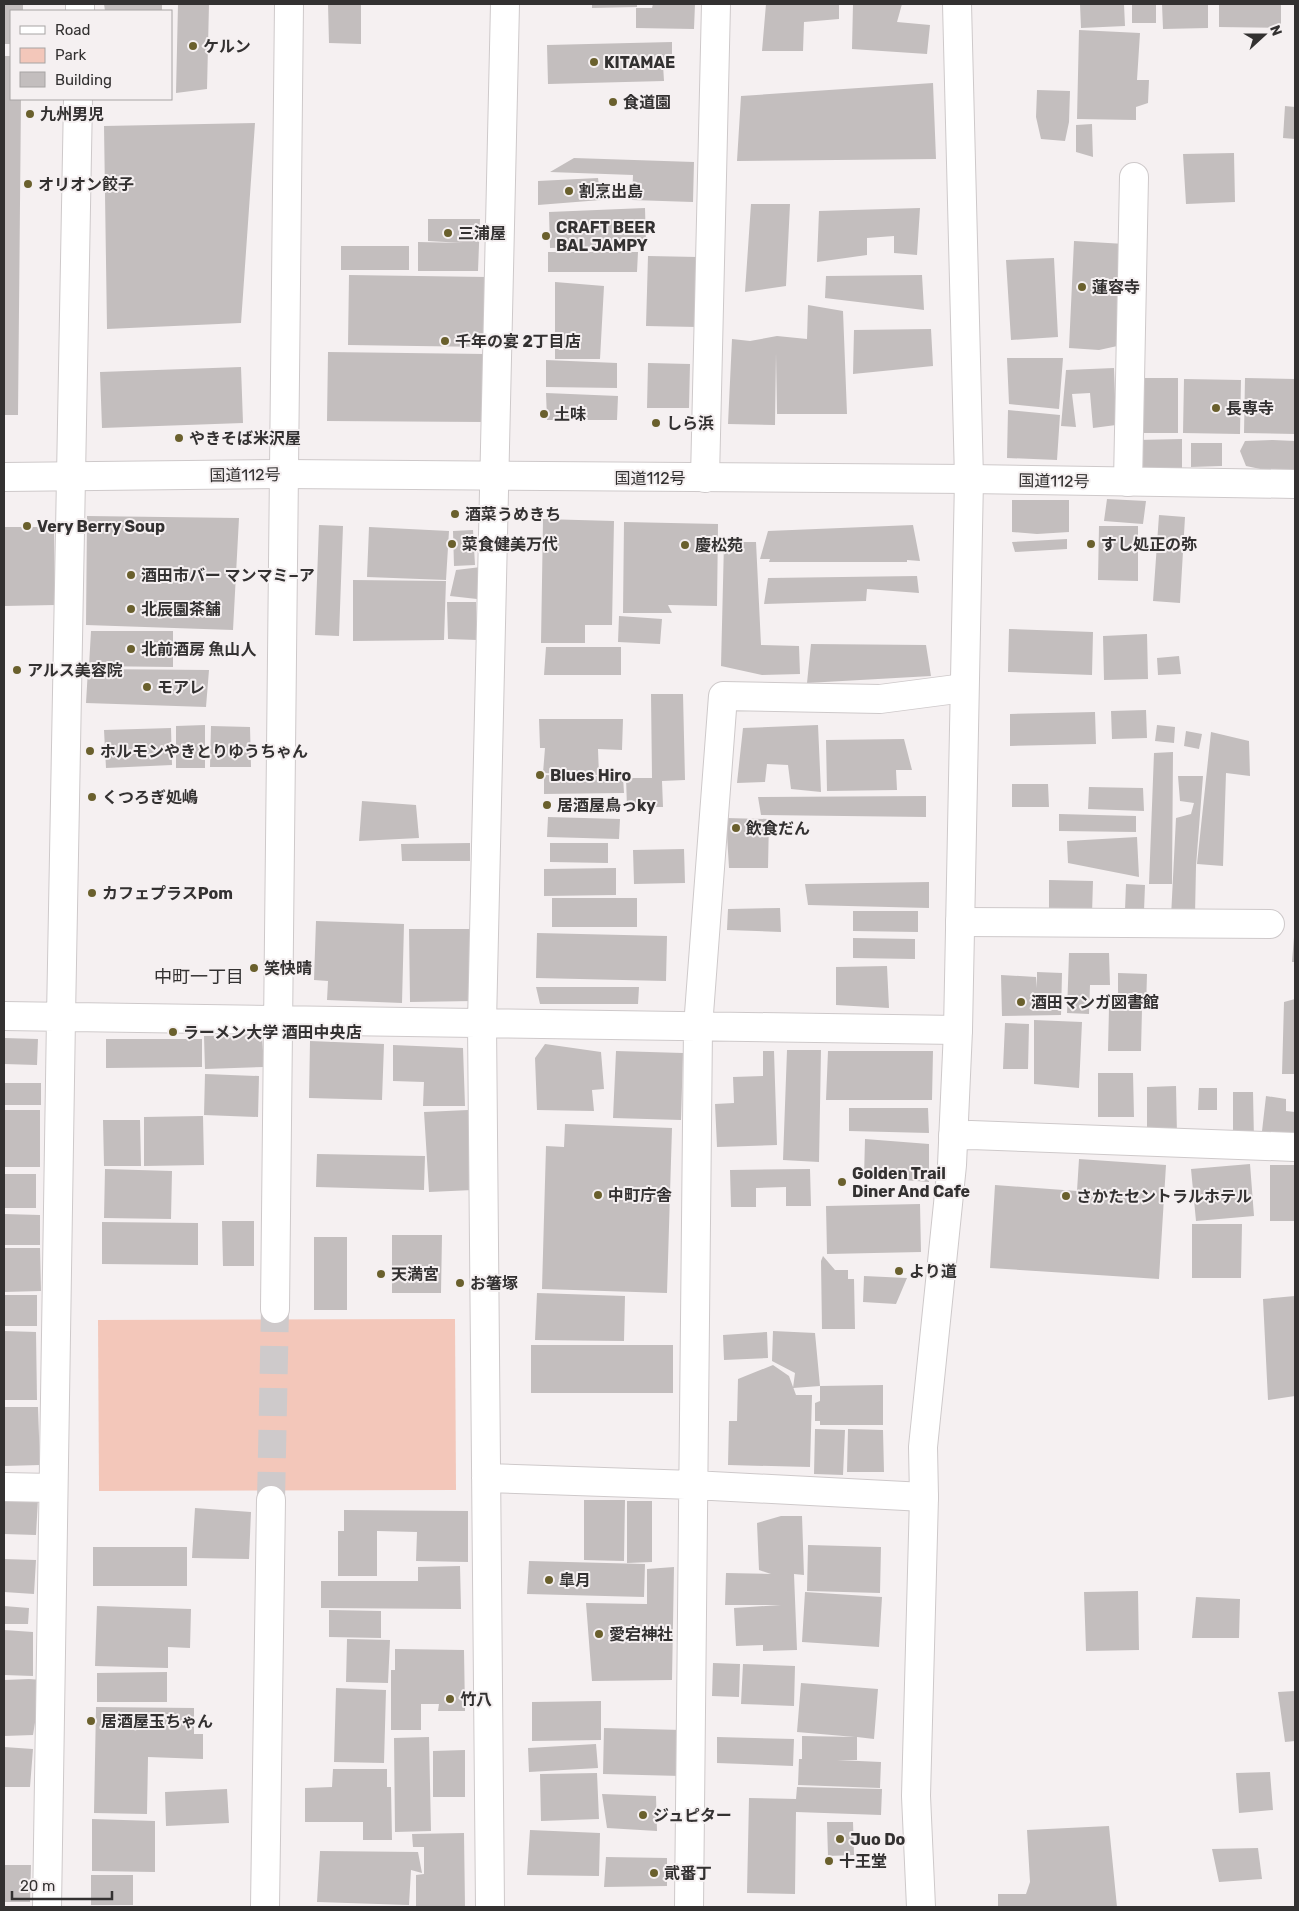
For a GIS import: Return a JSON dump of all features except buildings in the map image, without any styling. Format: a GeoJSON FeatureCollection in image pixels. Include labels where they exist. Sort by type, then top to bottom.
{"type":"FeatureCollection","features":[{"type":"Feature","properties":{"kind":"main road"},"geometry":{"type":"LineString","coordinates":[[275,1309],[289,4]]}},
{"type":"Feature","properties":{"kind":"main road"},"geometry":{"type":"LineString","coordinates":[[490,1907],[482,1023],[505,4]]}},
{"type":"Feature","properties":{"kind":"main road"},"geometry":{"type":"LineString","coordinates":[[705,478],[716,4]]}},
{"type":"Feature","properties":{"kind":"main road"},"geometry":{"type":"LineString","coordinates":[[921,1907],[916,1796],[924,1498],[923,1447],[952,1164],[958,1030],[969,479],[957,4]]}},
{"type":"Feature","properties":{"kind":"main road"},"geometry":{"type":"LineString","coordinates":[[48,1907],[53,1488],[78,100]]}},
{"type":"Feature","properties":{"kind":"main road"},"geometry":{"type":"LineString","coordinates":[[1128,482],[1134,177]]}},
{"type":"Feature","properties":{"kind":"main road","name":"国道112号"},"geometry":{"type":"LineString","coordinates":[[4,477],[284,474],[969,479],[1295,484]]}},
{"type":"Feature","properties":{"kind":"main road"},"geometry":{"type":"LineString","coordinates":[[688,1907],[698,1026],[723,696],[880,699],[964,688]]}},
{"type":"Feature","properties":{"kind":"main road"},"geometry":{"type":"LineString","coordinates":[[960,922],[1270,924]]}},
{"type":"Feature","properties":{"kind":"main road"},"geometry":{"type":"LineString","coordinates":[[4,1016],[958,1030]]}},
{"type":"Feature","properties":{"kind":"main road"},"geometry":{"type":"LineString","coordinates":[[953,1136],[970,1134],[1295,1147]]}},
{"type":"Feature","properties":{"kind":"main road"},"geometry":{"type":"LineString","coordinates":[[486,1478],[693,1485],[924,1498]]}},
{"type":"Feature","properties":{"kind":"main road"},"geometry":{"type":"LineString","coordinates":[[4,1487],[53,1488]]}},
{"type":"Feature","properties":{"kind":"main road"},"geometry":{"type":"LineString","coordinates":[[265,1907],[271,1500]]}},
{"type":"Feature","properties":{"kind":"green space"},"geometry":{"type":"Polygon","coordinates":[[[455,1319],[456,1490],[99,1491],[98,1320],[455,1319]]]}},
{"type":"Feature","properties":{"kind":"tunnel"},"geometry":{"type":"LineString","coordinates":[[271,1500],[275,1309]]}},
{"type":"Feature","properties":{"kind":"place","name":"ケルン"},"geometry":{"type":"Point","coordinates":[193,46]}},
{"type":"Feature","properties":{"kind":"place","name":"KITAMAE"},"geometry":{"type":"Point","coordinates":[594,62]}},
{"type":"Feature","properties":{"kind":"place","name":"食道園"},"geometry":{"type":"Point","coordinates":[613,102]}},
{"type":"Feature","properties":{"kind":"place","name":"九州男児"},"geometry":{"type":"Point","coordinates":[30,114]}},
{"type":"Feature","properties":{"kind":"place","name":"オリオン餃子"},"geometry":{"type":"Point","coordinates":[28,184]}},
{"type":"Feature","properties":{"kind":"place","name":"割烹出島"},"geometry":{"type":"Point","coordinates":[569,191]}},
{"type":"Feature","properties":{"kind":"place","name":"三浦屋"},"geometry":{"type":"Point","coordinates":[448,233]}},
{"type":"Feature","properties":{"kind":"place","name":"CRAFT BEER BAL JAMPY"},"geometry":{"type":"Point","coordinates":[546,236]}},
{"type":"Feature","properties":{"kind":"place","name":"蓮容寺"},"geometry":{"type":"Point","coordinates":[1082,287]}},
{"type":"Feature","properties":{"kind":"place","name":"千年の宴 2丁目店"},"geometry":{"type":"Point","coordinates":[445,341]}},
{"type":"Feature","properties":{"kind":"place","name":"長専寺"},"geometry":{"type":"Point","coordinates":[1216,408]}},
{"type":"Feature","properties":{"kind":"place","name":"土味"},"geometry":{"type":"Point","coordinates":[544,414]}},
{"type":"Feature","properties":{"kind":"place","name":"しら浜"},"geometry":{"type":"Point","coordinates":[656,423]}},
{"type":"Feature","properties":{"kind":"place","name":"やきそば米沢屋"},"geometry":{"type":"Point","coordinates":[179,438]}},
{"type":"Feature","properties":{"kind":"place","name":"酒菜うめきち"},"geometry":{"type":"Point","coordinates":[455,514]}},
{"type":"Feature","properties":{"kind":"place","name":"Very Berry Soup"},"geometry":{"type":"Point","coordinates":[27,526]}},
{"type":"Feature","properties":{"kind":"place","name":"菜食健美万代"},"geometry":{"type":"Point","coordinates":[452,544]}},
{"type":"Feature","properties":{"kind":"place","name":"すし処正の弥"},"geometry":{"type":"Point","coordinates":[1091,544]}},
{"type":"Feature","properties":{"kind":"place","name":"慶松苑"},"geometry":{"type":"Point","coordinates":[685,545]}},
{"type":"Feature","properties":{"kind":"place","name":"酒田市バー マンマミ−ア"},"geometry":{"type":"Point","coordinates":[131,575]}},
{"type":"Feature","properties":{"kind":"place","name":"北辰園茶舗"},"geometry":{"type":"Point","coordinates":[131,609]}},
{"type":"Feature","properties":{"kind":"place","name":"北前酒房 魚山人"},"geometry":{"type":"Point","coordinates":[131,649]}},
{"type":"Feature","properties":{"kind":"place","name":"アルス美容院"},"geometry":{"type":"Point","coordinates":[17,670]}},
{"type":"Feature","properties":{"kind":"place","name":"モアレ"},"geometry":{"type":"Point","coordinates":[147,687]}},
{"type":"Feature","properties":{"kind":"place","name":"ホルモンやきとりゆうちゃん"},"geometry":{"type":"Point","coordinates":[90,751]}},
{"type":"Feature","properties":{"kind":"place","name":"Blues Hiro"},"geometry":{"type":"Point","coordinates":[540,775]}},
{"type":"Feature","properties":{"kind":"place","name":"くつろぎ処嶋"},"geometry":{"type":"Point","coordinates":[92,797]}},
{"type":"Feature","properties":{"kind":"place","name":"居酒屋鳥っky"},"geometry":{"type":"Point","coordinates":[547,805]}},
{"type":"Feature","properties":{"kind":"place","name":"飲食だん"},"geometry":{"type":"Point","coordinates":[736,828]}},
{"type":"Feature","properties":{"kind":"place","name":"カフェプラスPom"},"geometry":{"type":"Point","coordinates":[92,893]}},
{"type":"Feature","properties":{"kind":"place","name":"笑快晴"},"geometry":{"type":"Point","coordinates":[254,968]}},
{"type":"Feature","properties":{"kind":"place","name":"酒田マンガ図書館"},"geometry":{"type":"Point","coordinates":[1021,1002]}},
{"type":"Feature","properties":{"kind":"place","name":"ラーメン大学 酒田中央店"},"geometry":{"type":"Point","coordinates":[173,1032]}},
{"type":"Feature","properties":{"kind":"place","name":"Golden Trail Diner And Cafe"},"geometry":{"type":"Point","coordinates":[842,1182]}},
{"type":"Feature","properties":{"kind":"place","name":"中町庁舎"},"geometry":{"type":"Point","coordinates":[598,1195]}},
{"type":"Feature","properties":{"kind":"place","name":"さかたセントラルホテル"},"geometry":{"type":"Point","coordinates":[1066,1196]}},
{"type":"Feature","properties":{"kind":"place","name":"より道"},"geometry":{"type":"Point","coordinates":[899,1271]}},
{"type":"Feature","properties":{"kind":"place","name":"天満宮"},"geometry":{"type":"Point","coordinates":[381,1274]}},
{"type":"Feature","properties":{"kind":"place","name":"お箸塚"},"geometry":{"type":"Point","coordinates":[460,1283]}},
{"type":"Feature","properties":{"kind":"place","name":"皐月"},"geometry":{"type":"Point","coordinates":[549,1580]}},
{"type":"Feature","properties":{"kind":"place","name":"愛宕神社"},"geometry":{"type":"Point","coordinates":[599,1634]}},
{"type":"Feature","properties":{"kind":"place","name":"竹八"},"geometry":{"type":"Point","coordinates":[450,1699]}},
{"type":"Feature","properties":{"kind":"place","name":"居酒屋玉ちゃん"},"geometry":{"type":"Point","coordinates":[91,1721]}},
{"type":"Feature","properties":{"kind":"place","name":"ジュピター"},"geometry":{"type":"Point","coordinates":[643,1815]}},
{"type":"Feature","properties":{"kind":"place","name":"Juo Do"},"geometry":{"type":"Point","coordinates":[840,1839]}},
{"type":"Feature","properties":{"kind":"place","name":"十王堂"},"geometry":{"type":"Point","coordinates":[829,1861]}},
{"type":"Feature","properties":{"kind":"place","name":"貮番丁"},"geometry":{"type":"Point","coordinates":[654,1873]}},
{"type":"Feature","properties":{"kind":"district","name":"中町一丁目"},"geometry":{"type":"Point","coordinates":[199,977]}}]}
